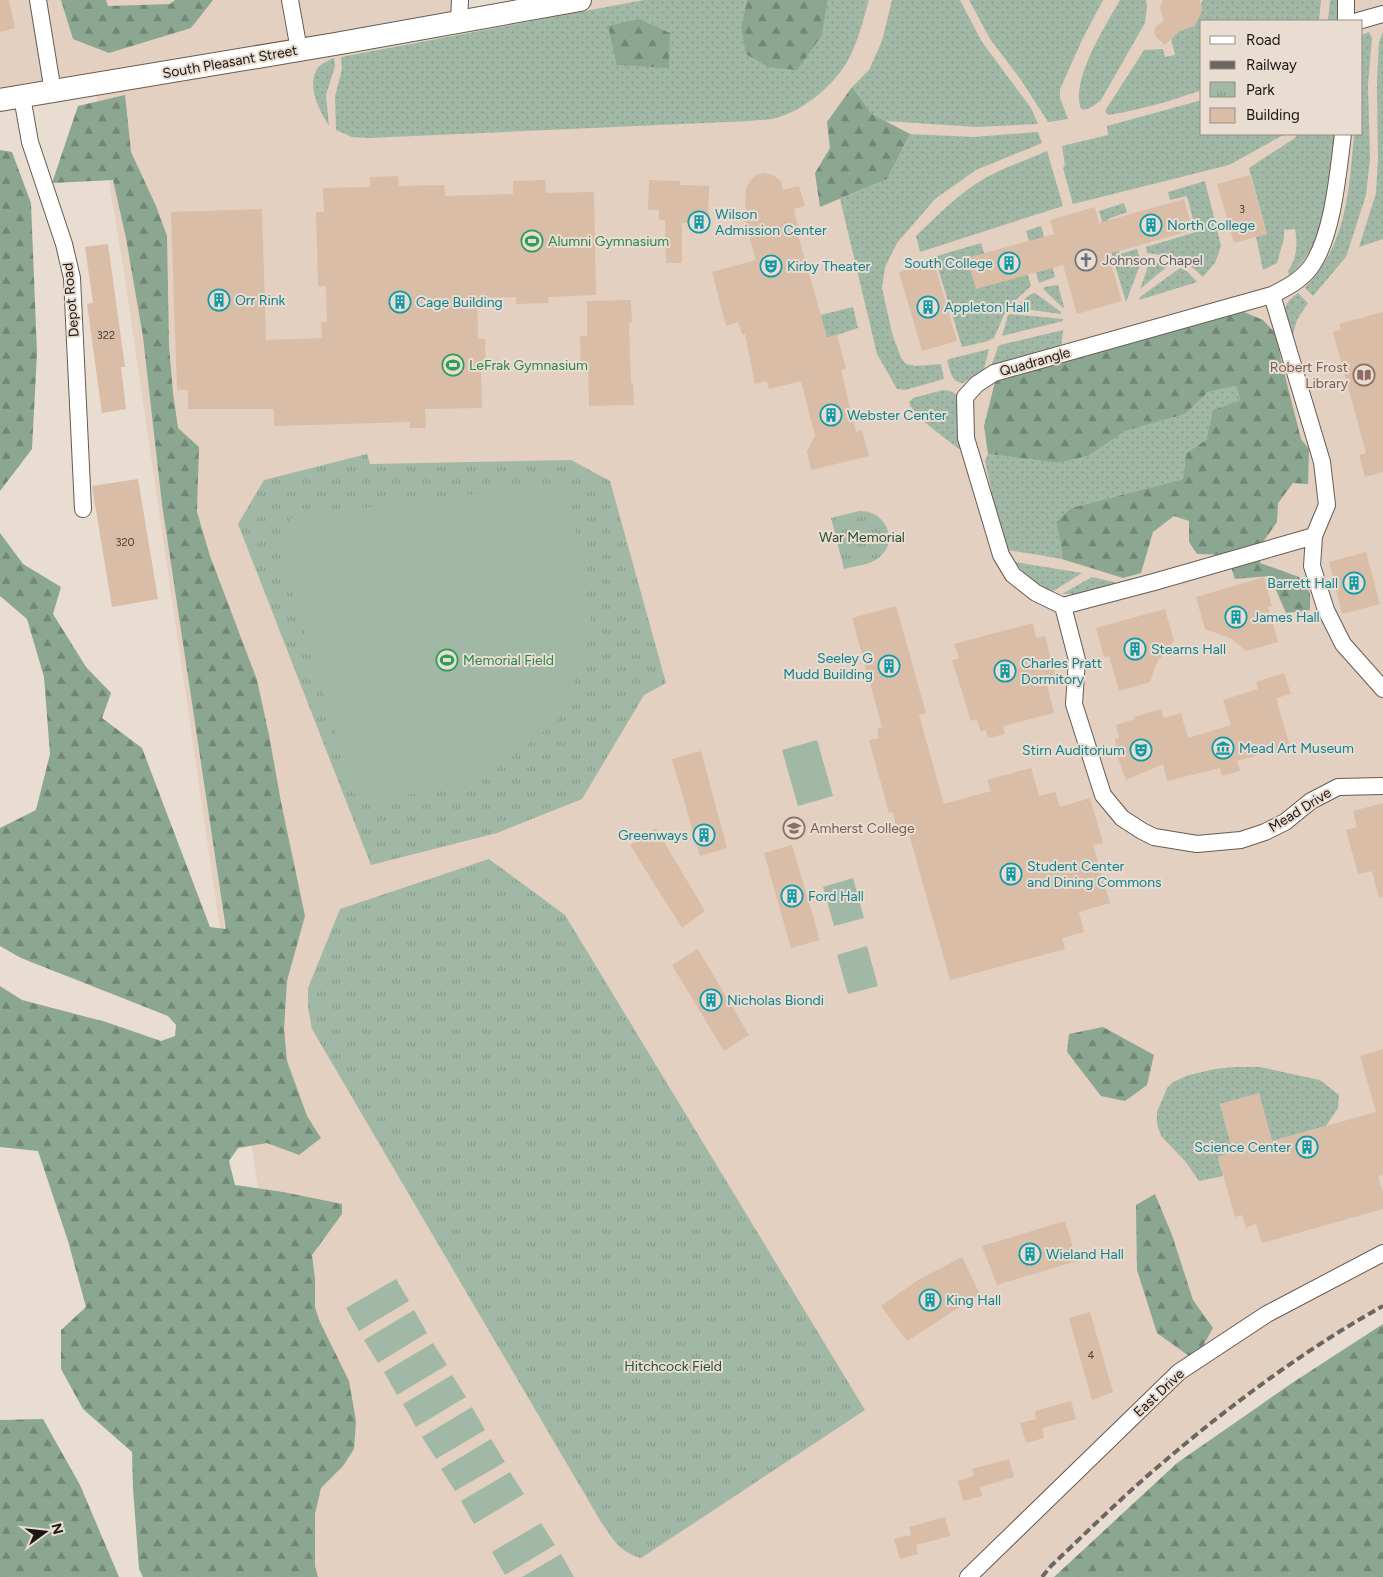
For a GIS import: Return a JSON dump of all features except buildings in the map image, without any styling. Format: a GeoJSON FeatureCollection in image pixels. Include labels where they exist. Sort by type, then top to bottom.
{"type":"FeatureCollection","features":[{"type":"Feature","properties":{"kind":"main road","name":"South Pleasant Street"},"geometry":{"type":"LineString","coordinates":[[11,99],[580,0]]}},
{"type":"Feature","properties":{"kind":"street"},"geometry":{"type":"LineString","coordinates":[[38,0],[53,92]]}},
{"type":"Feature","properties":{"kind":"street"},"geometry":{"type":"LineString","coordinates":[[290,0],[299,50]]}},
{"type":"Feature","properties":{"kind":"street"},"geometry":{"type":"LineString","coordinates":[[459,22],[460,0]]}},
{"type":"Feature","properties":{"kind":"street"},"geometry":{"type":"LineString","coordinates":[[1346,0],[1346,20]]}},
{"type":"Feature","properties":{"kind":"street"},"geometry":{"type":"LineString","coordinates":[[1362,20],[1383,14]]}},
{"type":"Feature","properties":{"kind":"street","name":"Depot Road"},"geometry":{"type":"LineString","coordinates":[[11,99],[30,142],[64,244],[72,278],[83,509]]}},
{"type":"Feature","properties":{"kind":"street"},"geometry":{"type":"LineString","coordinates":[[1343,135],[1333,209],[1320,252],[1310,268],[1296,282],[1272,295],[1322,462],[1327,505],[1314,536],[1312,566],[1326,610],[1343,644],[1383,689]]}},
{"type":"Feature","properties":{"kind":"street","name":"Quadrangle"},"geometry":{"type":"LineString","coordinates":[[1063,606],[1036,593],[1013,576],[1001,555],[966,438],[965,397],[977,384],[994,373],[1272,295]]}},
{"type":"Feature","properties":{"kind":"street"},"geometry":{"type":"LineString","coordinates":[[1063,606],[1314,536]]}},
{"type":"Feature","properties":{"kind":"street","name":"Mead Drive"},"geometry":{"type":"LineString","coordinates":[[1063,606],[1077,660],[1074,704],[1103,795],[1122,818],[1142,831],[1154,837],[1197,844],[1241,840],[1265,832],[1285,822],[1312,801],[1338,787],[1381,786]]}},
{"type":"Feature","properties":{"kind":"street","name":"East Drive"},"geometry":{"type":"LineString","coordinates":[[968,1577],[1179,1372],[1267,1314],[1383,1253]]}},
{"type":"Feature","properties":{"kind":"shaded area","name":"Amherst College"},"geometry":{"type":"Polygon","coordinates":[[[0,0],[455,0],[459,22],[577,0],[1383,0],[1383,1306],[1356,1321],[1270,1377],[1199,1432],[1143,1480],[1051,1566],[1042,1577],[254,1577],[262,1216],[124,272],[97,109],[96,85],[0,100],[0,0]]]}},
{"type":"Feature","properties":{"kind":"green space"},"geometry":{"type":"Polygon","coordinates":[[[61,0],[106,0],[108,6],[170,4],[175,0],[213,0],[191,28],[109,53],[73,39],[61,0]]]}},
{"type":"Feature","properties":{"kind":"green space"},"geometry":{"type":"Polygon","coordinates":[[[644,0],[747,0],[741,27],[822,35],[828,0],[869,0],[854,47],[847,62],[834,80],[807,103],[776,118],[749,121],[369,138],[352,137],[336,130],[335,96],[342,69],[341,57],[644,0]]]}},
{"type":"Feature","properties":{"kind":"green space"},"geometry":{"type":"Polygon","coordinates":[[[747,0],[828,0],[822,35],[797,70],[768,67],[746,54],[741,27],[747,0]]]}},
{"type":"Feature","properties":{"kind":"green space"},"geometry":{"type":"Polygon","coordinates":[[[892,0],[960,0],[982,42],[1031,108],[1038,124],[977,127],[885,121],[872,114],[852,87],[869,70],[882,41],[892,0]]]}},
{"type":"Feature","properties":{"kind":"green space"},"geometry":{"type":"Polygon","coordinates":[[[969,0],[1103,0],[1082,40],[1060,89],[1060,98],[1068,119],[1048,122],[1021,80],[990,39],[969,0]]]}},
{"type":"Feature","properties":{"kind":"green space"},"geometry":{"type":"Polygon","coordinates":[[[1120,0],[1146,0],[1145,23],[1101,100],[1094,106],[1081,109],[1079,97],[1080,83],[1085,68],[1091,53],[1120,0]]]}},
{"type":"Feature","properties":{"kind":"green space"},"geometry":{"type":"Polygon","coordinates":[[[1203,0],[1321,0],[1319,20],[1200,20],[1200,91],[1155,105],[1108,115],[1105,111],[1144,50],[1163,49],[1165,57],[1175,55],[1171,39],[1179,31],[1194,26],[1202,11],[1201,4],[1203,0]]]}},
{"type":"Feature","properties":{"kind":"green space"},"geometry":{"type":"Polygon","coordinates":[[[1330,0],[1337,0],[1337,20],[1328,20],[1330,0]]]}},
{"type":"Feature","properties":{"kind":"green space"},"geometry":{"type":"Polygon","coordinates":[[[639,19],[670,33],[669,68],[617,65],[608,26],[639,19]]]}},
{"type":"Feature","properties":{"kind":"green space"},"geometry":{"type":"Polygon","coordinates":[[[1369,32],[1372,38],[1368,85],[1370,159],[1366,195],[1346,257],[1313,296],[1305,288],[1330,254],[1338,235],[1347,197],[1354,135],[1363,135],[1363,35],[1369,32]]]}},
{"type":"Feature","properties":{"kind":"green space"},"geometry":{"type":"Polygon","coordinates":[[[1383,32],[1383,239],[1359,247],[1376,193],[1378,158],[1377,83],[1379,42],[1383,32]]]}},
{"type":"Feature","properties":{"kind":"green space"},"geometry":{"type":"Polygon","coordinates":[[[334,58],[335,66],[326,95],[329,126],[316,99],[313,83],[317,69],[325,62],[334,58]]]}},
{"type":"Feature","properties":{"kind":"green space"},"geometry":{"type":"Polygon","coordinates":[[[852,87],[872,114],[910,134],[887,179],[820,207],[815,173],[830,148],[827,122],[852,87]]]}},
{"type":"Feature","properties":{"kind":"green space"},"geometry":{"type":"Polygon","coordinates":[[[125,95],[131,152],[156,206],[167,236],[169,346],[178,428],[199,447],[197,512],[210,556],[257,680],[305,916],[287,981],[284,1029],[287,1061],[307,1116],[321,1138],[299,1155],[267,1143],[238,1148],[229,1161],[235,1185],[342,1204],[342,1214],[312,1255],[315,1279],[315,1307],[319,1320],[349,1381],[356,1421],[354,1449],[343,1466],[321,1488],[315,1514],[315,1566],[318,1577],[143,1577],[139,1569],[132,1452],[83,1409],[61,1369],[61,1330],[86,1307],[68,1241],[38,1151],[0,1147],[0,986],[22,1000],[106,1022],[161,1041],[175,1036],[176,1025],[168,1016],[21,958],[0,946],[0,828],[36,810],[50,754],[44,677],[27,619],[0,596],[0,533],[23,564],[61,587],[53,614],[86,667],[111,693],[102,718],[142,748],[210,927],[226,929],[162,504],[143,337],[126,238],[113,180],[52,183],[78,106],[125,95]]]}},
{"type":"Feature","properties":{"kind":"green space"},"geometry":{"type":"Polygon","coordinates":[[[1200,101],[1200,135],[1283,135],[1229,165],[1073,204],[1063,168],[1065,165],[1062,146],[1108,135],[1107,126],[1200,101]]]}},
{"type":"Feature","properties":{"kind":"green space"},"geometry":{"type":"Polygon","coordinates":[[[1038,132],[1042,143],[976,170],[935,199],[897,243],[885,267],[882,288],[892,333],[901,358],[906,364],[916,366],[941,364],[944,379],[905,390],[897,389],[877,354],[840,199],[887,179],[910,134],[974,137],[1038,132]]]}},
{"type":"Feature","properties":{"kind":"green space"},"geometry":{"type":"Polygon","coordinates":[[[1297,135],[1336,135],[1330,190],[1320,229],[1312,247],[1302,262],[1289,275],[1288,271],[1296,251],[1295,229],[1284,230],[1284,238],[1277,263],[1263,270],[1256,237],[1267,234],[1249,168],[1297,135]]]}},
{"type":"Feature","properties":{"kind":"green space"},"geometry":{"type":"Polygon","coordinates":[[[0,150],[12,152],[31,203],[37,353],[32,449],[0,491],[0,150]]]}},
{"type":"Feature","properties":{"kind":"green space"},"geometry":{"type":"Polygon","coordinates":[[[1047,151],[1063,206],[920,252],[916,236],[958,197],[987,177],[1047,151]]]}},
{"type":"Feature","properties":{"kind":"green space"},"geometry":{"type":"Polygon","coordinates":[[[1205,181],[1221,246],[1215,263],[1203,277],[1182,258],[1147,253],[1146,247],[1196,232],[1187,196],[1170,200],[1168,192],[1205,181]]]}},
{"type":"Feature","properties":{"kind":"green space"},"geometry":{"type":"Polygon","coordinates":[[[1124,203],[1127,212],[1108,219],[1120,254],[1137,249],[1141,262],[1126,302],[1099,211],[1124,203]]]}},
{"type":"Feature","properties":{"kind":"green space"},"geometry":{"type":"Polygon","coordinates":[[[1041,226],[1055,277],[1039,283],[1036,272],[1049,269],[1029,241],[1026,231],[1041,226]]]}},
{"type":"Feature","properties":{"kind":"green space"},"geometry":{"type":"Polygon","coordinates":[[[981,243],[984,253],[1028,275],[1031,286],[1007,308],[994,338],[962,347],[937,265],[923,269],[920,261],[981,243]]]}},
{"type":"Feature","properties":{"kind":"green space"},"geometry":{"type":"Polygon","coordinates":[[[1149,261],[1169,265],[1140,289],[1149,264],[1149,261]]]}},
{"type":"Feature","properties":{"kind":"green space"},"geometry":{"type":"Polygon","coordinates":[[[1180,268],[1187,271],[1197,282],[1139,300],[1140,297],[1180,268]]]}},
{"type":"Feature","properties":{"kind":"green space"},"geometry":{"type":"Polygon","coordinates":[[[1058,285],[1063,308],[1043,289],[1044,287],[1058,285]]]}},
{"type":"Feature","properties":{"kind":"green space"},"geometry":{"type":"Polygon","coordinates":[[[1035,293],[1061,312],[1061,314],[1015,307],[1035,293]]]}},
{"type":"Feature","properties":{"kind":"green space"},"geometry":{"type":"Polygon","coordinates":[[[1298,293],[1308,303],[1297,320],[1292,338],[1285,318],[1285,308],[1291,298],[1298,293]]]}},
{"type":"Feature","properties":{"kind":"green space"},"geometry":{"type":"Polygon","coordinates":[[[853,307],[858,328],[789,347],[820,315],[853,307]]]}},
{"type":"Feature","properties":{"kind":"green space"},"geometry":{"type":"Polygon","coordinates":[[[1244,312],[1263,320],[1276,334],[1301,439],[1309,449],[1308,484],[1293,483],[1278,503],[1277,522],[1263,542],[1260,563],[1299,577],[1310,593],[1310,610],[1286,613],[1270,576],[1235,579],[1227,555],[1197,554],[1189,542],[1189,521],[1174,516],[1153,532],[1141,573],[1123,578],[1062,559],[1056,522],[1071,508],[1183,479],[1186,453],[1206,440],[1213,410],[1240,400],[1236,386],[1208,392],[1185,414],[1125,431],[1088,456],[1058,463],[988,454],[984,426],[995,382],[1221,315],[1244,312]]]}},
{"type":"Feature","properties":{"kind":"green space"},"geometry":{"type":"Polygon","coordinates":[[[1008,315],[1063,319],[1063,321],[1002,336],[1008,315]]]}},
{"type":"Feature","properties":{"kind":"green space"},"geometry":{"type":"Polygon","coordinates":[[[1063,330],[1061,349],[994,367],[992,364],[1000,345],[1063,330]]]}},
{"type":"Feature","properties":{"kind":"green space"},"geometry":{"type":"Polygon","coordinates":[[[989,349],[984,369],[963,383],[956,381],[947,361],[949,359],[989,349]]]}},
{"type":"Feature","properties":{"kind":"green space"},"geometry":{"type":"Polygon","coordinates":[[[1236,386],[1240,400],[1213,410],[1206,440],[1186,453],[1183,479],[1071,508],[1056,522],[1062,559],[1008,550],[1001,536],[985,461],[988,454],[1058,463],[1088,456],[1124,431],[1185,414],[1208,392],[1236,386]]]}},
{"type":"Feature","properties":{"kind":"green space"},"geometry":{"type":"Polygon","coordinates":[[[943,390],[950,391],[962,398],[967,455],[925,422],[909,402],[913,398],[943,390]]]}},
{"type":"Feature","properties":{"kind":"green space","name":"Memorial Field"},"geometry":{"type":"Polygon","coordinates":[[[367,454],[370,464],[571,460],[610,481],[666,683],[644,695],[582,799],[497,833],[371,865],[238,524],[264,480],[367,454]]]}},
{"type":"Feature","properties":{"kind":"green space","name":"Memorial Field"},"geometry":{"type":"Polygon","coordinates":[[[567,482],[591,620],[569,700],[557,721],[476,785],[357,802],[277,540],[292,517],[567,482]]]}},
{"type":"Feature","properties":{"kind":"green space","name":"War Memorial"},"geometry":{"type":"Polygon","coordinates":[[[859,511],[869,512],[883,521],[889,536],[888,544],[884,552],[874,561],[844,569],[831,518],[859,511]]]}},
{"type":"Feature","properties":{"kind":"green space"},"geometry":{"type":"Polygon","coordinates":[[[1015,562],[1082,573],[1052,592],[1033,583],[1015,562]]]}},
{"type":"Feature","properties":{"kind":"green space"},"geometry":{"type":"Polygon","coordinates":[[[1092,577],[1122,584],[1077,594],[1062,594],[1092,577]]]}},
{"type":"Feature","properties":{"kind":"green space"},"geometry":{"type":"Polygon","coordinates":[[[817,740],[833,796],[798,806],[782,750],[817,740]]]}},
{"type":"Feature","properties":{"kind":"green space","name":"Hitchcock Field"},"geometry":{"type":"Polygon","coordinates":[[[489,859],[565,915],[865,1410],[641,1558],[622,1548],[601,1522],[312,1029],[308,1007],[308,988],[340,909],[489,859]]]}},
{"type":"Feature","properties":{"kind":"green space"},"geometry":{"type":"Polygon","coordinates":[[[853,878],[864,918],[834,926],[823,887],[853,878]]]}},
{"type":"Feature","properties":{"kind":"green space"},"geometry":{"type":"Polygon","coordinates":[[[867,946],[878,986],[848,994],[837,955],[867,946]]]}},
{"type":"Feature","properties":{"kind":"green space"},"geometry":{"type":"Polygon","coordinates":[[[1103,1027],[1154,1055],[1147,1085],[1125,1101],[1101,1096],[1067,1052],[1069,1034],[1103,1027]]]}},
{"type":"Feature","properties":{"kind":"green space"},"geometry":{"type":"Polygon","coordinates":[[[1235,1067],[1260,1067],[1320,1080],[1339,1095],[1338,1108],[1326,1126],[1272,1141],[1259,1094],[1220,1104],[1233,1152],[1218,1157],[1223,1176],[1199,1181],[1185,1161],[1161,1136],[1157,1124],[1157,1112],[1167,1088],[1173,1082],[1189,1075],[1235,1067]]]}},
{"type":"Feature","properties":{"kind":"green space"},"geometry":{"type":"Polygon","coordinates":[[[1155,1194],[1172,1235],[1193,1300],[1213,1328],[1203,1346],[1189,1356],[1157,1333],[1137,1270],[1136,1205],[1155,1194]]]}},
{"type":"Feature","properties":{"kind":"green space"},"geometry":{"type":"Polygon","coordinates":[[[396,1279],[409,1301],[359,1331],[346,1308],[396,1279]]]}},
{"type":"Feature","properties":{"kind":"green space"},"geometry":{"type":"Polygon","coordinates":[[[414,1310],[427,1333],[378,1363],[364,1340],[414,1310]]]}},
{"type":"Feature","properties":{"kind":"green space"},"geometry":{"type":"Polygon","coordinates":[[[1383,1324],[1383,1577],[1054,1577],[1177,1463],[1292,1383],[1383,1324]]]}},
{"type":"Feature","properties":{"kind":"green space"},"geometry":{"type":"Polygon","coordinates":[[[433,1343],[447,1365],[397,1395],[384,1372],[433,1343]]]}},
{"type":"Feature","properties":{"kind":"green space"},"geometry":{"type":"Polygon","coordinates":[[[452,1375],[466,1397],[416,1427],[403,1404],[452,1375]]]}},
{"type":"Feature","properties":{"kind":"green space"},"geometry":{"type":"Polygon","coordinates":[[[472,1407],[485,1430],[436,1459],[422,1437],[472,1407]]]}},
{"type":"Feature","properties":{"kind":"green space"},"geometry":{"type":"Polygon","coordinates":[[[43,1419],[80,1485],[119,1577],[0,1577],[0,1420],[43,1419]]]}},
{"type":"Feature","properties":{"kind":"green space"},"geometry":{"type":"Polygon","coordinates":[[[491,1439],[505,1462],[455,1491],[441,1469],[491,1439]]]}},
{"type":"Feature","properties":{"kind":"green space"},"geometry":{"type":"Polygon","coordinates":[[[510,1472],[524,1494],[474,1524],[461,1501],[510,1472]]]}},
{"type":"Feature","properties":{"kind":"green space"},"geometry":{"type":"Polygon","coordinates":[[[541,1523],[555,1545],[505,1575],[492,1552],[541,1523]]]}},
{"type":"Feature","properties":{"kind":"green space"},"geometry":{"type":"Polygon","coordinates":[[[561,1554],[574,1577],[522,1577],[561,1554]]]}},
{"type":"Feature","properties":{"kind":"railway"},"geometry":{"type":"LineString","coordinates":[[1042,1577],[1051,1566],[1132,1490],[1213,1421],[1296,1360],[1383,1306]]}},
{"type":"Feature","properties":{"kind":"place","name":"Wilson Admission Center"},"geometry":{"type":"Point","coordinates":[699,222]}},
{"type":"Feature","properties":{"kind":"place","name":"North College"},"geometry":{"type":"Point","coordinates":[1151,225]}},
{"type":"Feature","properties":{"kind":"place","name":"Alumni Gymnasium"},"geometry":{"type":"Point","coordinates":[532,241]}},
{"type":"Feature","properties":{"kind":"place","name":"Johnson Chapel"},"geometry":{"type":"Point","coordinates":[1086,260]}},
{"type":"Feature","properties":{"kind":"place","name":"South College"},"geometry":{"type":"Point","coordinates":[1009,263]}},
{"type":"Feature","properties":{"kind":"place","name":"Kirby Theater"},"geometry":{"type":"Point","coordinates":[771,266]}},
{"type":"Feature","properties":{"kind":"place","name":"Orr Rink"},"geometry":{"type":"Point","coordinates":[219,300]}},
{"type":"Feature","properties":{"kind":"place","name":"Cage Building"},"geometry":{"type":"Point","coordinates":[400,302]}},
{"type":"Feature","properties":{"kind":"place","name":"Appleton Hall"},"geometry":{"type":"Point","coordinates":[928,307]}},
{"type":"Feature","properties":{"kind":"place","name":"LeFrak Gymnasium"},"geometry":{"type":"Point","coordinates":[453,365]}},
{"type":"Feature","properties":{"kind":"place","name":"Robert Frost Library"},"geometry":{"type":"Point","coordinates":[1364,375]}},
{"type":"Feature","properties":{"kind":"place","name":"Webster Center"},"geometry":{"type":"Point","coordinates":[831,415]}},
{"type":"Feature","properties":{"kind":"place","name":"Barrett Hall"},"geometry":{"type":"Point","coordinates":[1354,583]}},
{"type":"Feature","properties":{"kind":"place","name":"James Hall"},"geometry":{"type":"Point","coordinates":[1236,617]}},
{"type":"Feature","properties":{"kind":"place","name":"Stearns Hall"},"geometry":{"type":"Point","coordinates":[1135,649]}},
{"type":"Feature","properties":{"kind":"place","name":"Memorial Field"},"geometry":{"type":"Point","coordinates":[447,660]}},
{"type":"Feature","properties":{"kind":"place","name":"Seeley G Mudd Building"},"geometry":{"type":"Point","coordinates":[889,666]}},
{"type":"Feature","properties":{"kind":"place","name":"Charles Pratt Dormitory"},"geometry":{"type":"Point","coordinates":[1005,671]}},
{"type":"Feature","properties":{"kind":"place","name":"Mead Art Museum"},"geometry":{"type":"Point","coordinates":[1223,748]}},
{"type":"Feature","properties":{"kind":"place","name":"Stirn Auditorium"},"geometry":{"type":"Point","coordinates":[1141,750]}},
{"type":"Feature","properties":{"kind":"place","name":"Amherst College"},"geometry":{"type":"Point","coordinates":[794,828]}},
{"type":"Feature","properties":{"kind":"place","name":"Greenways"},"geometry":{"type":"Point","coordinates":[704,835]}},
{"type":"Feature","properties":{"kind":"place","name":"Student Center and Dining Commons"},"geometry":{"type":"Point","coordinates":[1011,874]}},
{"type":"Feature","properties":{"kind":"place","name":"Ford Hall"},"geometry":{"type":"Point","coordinates":[792,896]}},
{"type":"Feature","properties":{"kind":"place","name":"Nicholas Biondi"},"geometry":{"type":"Point","coordinates":[711,1000]}},
{"type":"Feature","properties":{"kind":"place","name":"Science Center"},"geometry":{"type":"Point","coordinates":[1307,1147]}},
{"type":"Feature","properties":{"kind":"place","name":"Wieland Hall"},"geometry":{"type":"Point","coordinates":[1030,1254]}},
{"type":"Feature","properties":{"kind":"place","name":"King Hall"},"geometry":{"type":"Point","coordinates":[930,1300]}}]}
